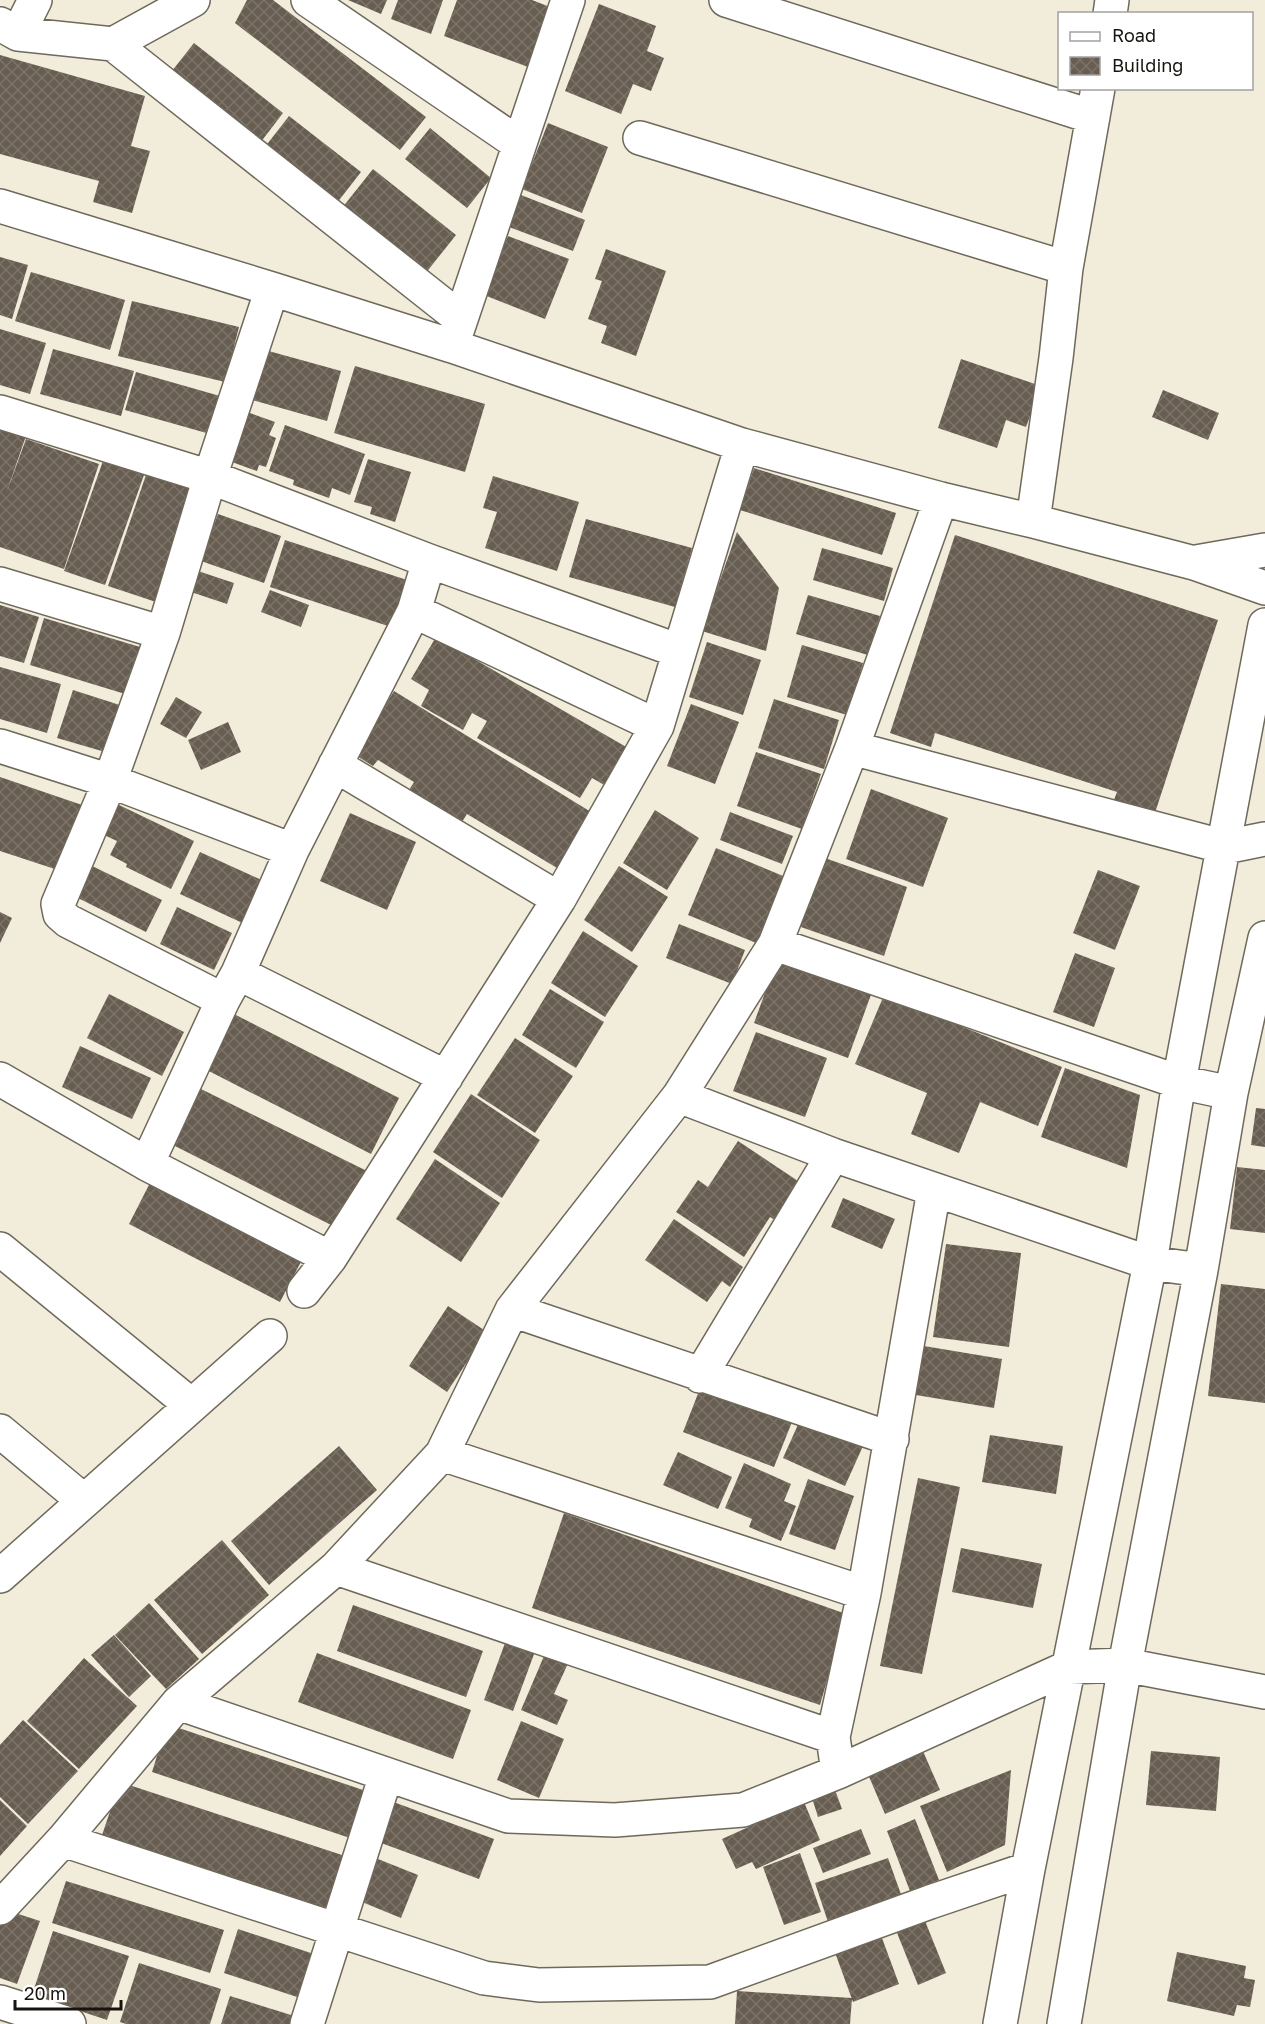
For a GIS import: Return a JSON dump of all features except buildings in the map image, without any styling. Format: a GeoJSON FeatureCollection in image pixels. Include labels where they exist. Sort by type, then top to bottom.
{"type":"FeatureCollection","features":[{"type":"Feature","properties":{"kind":"street"},"geometry":{"type":"LineString","coordinates":[[9,29],[34,0]]}},
{"type":"Feature","properties":{"kind":"street"},"geometry":{"type":"LineString","coordinates":[[114,44],[194,0]]}},
{"type":"Feature","properties":{"kind":"street"},"geometry":{"type":"LineString","coordinates":[[308,0],[519,144]]}},
{"type":"Feature","properties":{"kind":"street"},"geometry":{"type":"LineString","coordinates":[[456,332],[568,0]]}},
{"type":"Feature","properties":{"kind":"street"},"geometry":{"type":"LineString","coordinates":[[726,0],[1095,103],[1066,268],[1056,358],[1032,521]]}},
{"type":"Feature","properties":{"kind":"street"},"geometry":{"type":"LineString","coordinates":[[9,29],[114,44],[456,332]]}},
{"type":"Feature","properties":{"kind":"street"},"geometry":{"type":"LineString","coordinates":[[640,138],[1066,268]]}},
{"type":"Feature","properties":{"kind":"street"},"geometry":{"type":"LineString","coordinates":[[0,206],[272,289],[456,332],[742,446],[941,500],[1194,563],[1265,588]]}},
{"type":"Feature","properties":{"kind":"street"},"geometry":{"type":"LineString","coordinates":[[272,289],[210,477],[163,633],[110,781],[58,904],[60,914],[68,921],[231,986],[446,1077]]}},
{"type":"Feature","properties":{"kind":"street"},"geometry":{"type":"LineString","coordinates":[[0,412],[210,477],[429,561],[679,651]]}},
{"type":"Feature","properties":{"kind":"street"},"geometry":{"type":"LineString","coordinates":[[304,1291],[330,1258],[559,899],[657,726],[742,446]]}},
{"type":"Feature","properties":{"kind":"street"},"geometry":{"type":"LineString","coordinates":[[0,1908],[63,1840],[178,1703],[336,1568],[442,1454],[512,1310],[679,1096],[775,944],[852,748],[941,500]]}},
{"type":"Feature","properties":{"kind":"street"},"geometry":{"type":"LineString","coordinates":[[1194,563],[1265,550]]}},
{"type":"Feature","properties":{"kind":"street"},"geometry":{"type":"LineString","coordinates":[[147,1164],[292,850],[414,611],[429,561]]}},
{"type":"Feature","properties":{"kind":"street"},"geometry":{"type":"LineString","coordinates":[[0,584],[163,633]]}},
{"type":"Feature","properties":{"kind":"street"},"geometry":{"type":"LineString","coordinates":[[414,611],[657,726]]}},
{"type":"Feature","properties":{"kind":"street"},"geometry":{"type":"LineString","coordinates":[[1000,2024],[1028,1869],[1150,1263],[1179,1082],[1265,625]]}},
{"type":"Feature","properties":{"kind":"street"},"geometry":{"type":"LineString","coordinates":[[0,746],[110,781],[292,850]]}},
{"type":"Feature","properties":{"kind":"street"},"geometry":{"type":"LineString","coordinates":[[852,748],[1225,847],[1265,839]]}},
{"type":"Feature","properties":{"kind":"street"},"geometry":{"type":"LineString","coordinates":[[335,765],[559,899]]}},
{"type":"Feature","properties":{"kind":"street"},"geometry":{"type":"LineString","coordinates":[[1064,2024],[1125,1665],[1201,1270],[1231,1093],[1265,938]]}},
{"type":"Feature","properties":{"kind":"street"},"geometry":{"type":"LineString","coordinates":[[775,944],[1179,1082],[1231,1093]]}},
{"type":"Feature","properties":{"kind":"street"},"geometry":{"type":"LineString","coordinates":[[0,1079],[147,1164],[330,1258]]}},
{"type":"Feature","properties":{"kind":"street"},"geometry":{"type":"LineString","coordinates":[[679,1096],[833,1155],[1150,1263],[1201,1270]]}},
{"type":"Feature","properties":{"kind":"street"},"geometry":{"type":"LineString","coordinates":[[700,1376],[833,1155]]}},
{"type":"Feature","properties":{"kind":"street"},"geometry":{"type":"LineString","coordinates":[[838,1772],[833,1737],[864,1593],[934,1190]]}},
{"type":"Feature","properties":{"kind":"street"},"geometry":{"type":"LineString","coordinates":[[0,1249],[191,1405]]}},
{"type":"Feature","properties":{"kind":"street"},"geometry":{"type":"LineString","coordinates":[[512,1310],[700,1376],[892,1439]]}},
{"type":"Feature","properties":{"kind":"street"},"geometry":{"type":"LineString","coordinates":[[0,1576],[270,1336]]}},
{"type":"Feature","properties":{"kind":"street"},"geometry":{"type":"LineString","coordinates":[[0,1431],[84,1501]]}},
{"type":"Feature","properties":{"kind":"street"},"geometry":{"type":"LineString","coordinates":[[442,1454],[864,1593]]}},
{"type":"Feature","properties":{"kind":"street"},"geometry":{"type":"LineString","coordinates":[[336,1568],[833,1737]]}},
{"type":"Feature","properties":{"kind":"street"},"geometry":{"type":"LineString","coordinates":[[178,1703],[508,1816],[615,1820],[743,1810],[838,1772],[1069,1667],[1125,1665],[1265,1692]]}},
{"type":"Feature","properties":{"kind":"street"},"geometry":{"type":"LineString","coordinates":[[307,2024],[386,1775]]}},
{"type":"Feature","properties":{"kind":"street"},"geometry":{"type":"LineString","coordinates":[[63,1840],[484,1978],[539,1985],[710,1982],[1028,1869]]}},
{"type":"Feature","properties":{"kind":"street"},"geometry":{"type":"LineString","coordinates":[[0,2002],[69,2024]]}}]}
